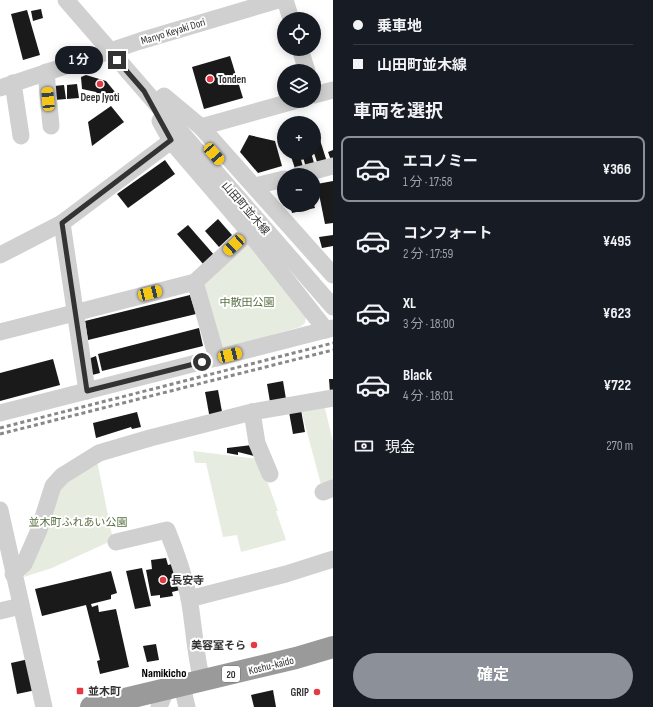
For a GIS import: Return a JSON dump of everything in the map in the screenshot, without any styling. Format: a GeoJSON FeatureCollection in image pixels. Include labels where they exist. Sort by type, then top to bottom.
{"type":"FeatureCollection","features":[{"type":"Feature","properties":{"kind":"highway","name":"Koshu-kaido"},"geometry":{"type":"LineString","coordinates":[[91,707],[177,691],[333,647]]}},
{"type":"Feature","properties":{"kind":"street","name":"山田町並木線"},"geometry":{"type":"LineString","coordinates":[[66,0],[164,96],[333,291]]}},
{"type":"Feature","properties":{"kind":"street","name":"山田町並木線"},"geometry":{"type":"LineString","coordinates":[[81,0],[144,91],[333,307]]}},
{"type":"Feature","properties":{"kind":"street","name":"Manyo Keyaki Dori"},"geometry":{"type":"LineString","coordinates":[[7,86],[244,4],[278,0]]}},
{"type":"Feature","properties":{"kind":"street"},"geometry":{"type":"LineString","coordinates":[[285,0],[289,12]]}},
{"type":"Feature","properties":{"kind":"street"},"geometry":{"type":"LineString","coordinates":[[46,72],[51,126]]}},
{"type":"Feature","properties":{"kind":"street"},"geometry":{"type":"LineString","coordinates":[[7,86],[21,136]]}},
{"type":"Feature","properties":{"kind":"street"},"geometry":{"type":"LineString","coordinates":[[321,93],[333,90]]}},
{"type":"Feature","properties":{"kind":"street"},"geometry":{"type":"LineString","coordinates":[[0,413],[330,329],[171,140],[144,91]]}},
{"type":"Feature","properties":{"kind":"street"},"geometry":{"type":"LineString","coordinates":[[164,96],[201,127],[333,275]]}},
{"type":"Feature","properties":{"kind":"street"},"geometry":{"type":"LineString","coordinates":[[201,127],[277,106]]}},
{"type":"Feature","properties":{"kind":"street"},"geometry":{"type":"LineString","coordinates":[[0,255],[62,223],[171,140]]}},
{"type":"Feature","properties":{"kind":"street"},"geometry":{"type":"LineString","coordinates":[[321,169],[333,166]]}},
{"type":"Feature","properties":{"kind":"street"},"geometry":{"type":"LineString","coordinates":[[255,186],[277,181]]}},
{"type":"Feature","properties":{"kind":"street"},"geometry":{"type":"LineString","coordinates":[[62,223],[87,391]]}},
{"type":"Feature","properties":{"kind":"street"},"geometry":{"type":"LineString","coordinates":[[0,332],[195,282],[249,232]]}},
{"type":"Feature","properties":{"kind":"street"},"geometry":{"type":"LineString","coordinates":[[195,282],[217,358]]}},
{"type":"Feature","properties":{"kind":"street"},"geometry":{"type":"LineString","coordinates":[[13,574],[24,564],[39,530],[53,486],[62,476],[106,450],[252,412],[333,398]]}},
{"type":"Feature","properties":{"kind":"street"},"geometry":{"type":"LineString","coordinates":[[252,412],[257,443],[270,474]]}},
{"type":"Feature","properties":{"kind":"street"},"geometry":{"type":"LineString","coordinates":[[0,510],[13,574],[44,707]]}},
{"type":"Feature","properties":{"kind":"street"},"geometry":{"type":"LineString","coordinates":[[116,542],[168,530],[177,553],[189,599],[197,663],[177,691],[187,707]]}},
{"type":"Feature","properties":{"kind":"street"},"geometry":{"type":"LineString","coordinates":[[189,599],[286,574],[333,559]]}},
{"type":"Feature","properties":{"kind":"street"},"geometry":{"type":"LineString","coordinates":[[0,611],[21,606]]}},
{"type":"Feature","properties":{"kind":"green space","name":"中散田公園"},"geometry":{"type":"Polygon","coordinates":[[[249,244],[306,315],[305,323],[300,327],[221,350],[202,284],[249,244]]]}},
{"type":"Feature","properties":{"kind":"green space"},"geometry":{"type":"Polygon","coordinates":[[[323,400],[333,442],[333,488],[323,492],[299,402],[323,400]]]}},
{"type":"Feature","properties":{"kind":"green space"},"geometry":{"type":"Polygon","coordinates":[[[193,451],[259,459],[278,511],[276,511],[286,540],[241,552],[237,535],[223,537],[206,463],[195,463],[193,451]]]}},
{"type":"Feature","properties":{"kind":"green space","name":"並木町ふれあい公園"},"geometry":{"type":"Polygon","coordinates":[[[97,461],[113,540],[52,568],[24,577],[57,488],[97,461]]]}},
{"type":"Feature","properties":{"kind":"building"},"geometry":{"type":"Polygon","coordinates":[[[41,9],[43,18],[33,21],[31,11],[41,9]]]}},
{"type":"Feature","properties":{"kind":"building"},"geometry":{"type":"Polygon","coordinates":[[[27,10],[40,55],[23,60],[11,14],[27,10]]]}},
{"type":"Feature","properties":{"kind":"building"},"geometry":{"type":"Polygon","coordinates":[[[230,56],[243,98],[204,109],[192,67],[230,56]]]}},
{"type":"Feature","properties":{"kind":"building"},"geometry":{"type":"Polygon","coordinates":[[[86,75],[106,81],[115,92],[103,100],[96,92],[82,89],[81,77],[86,75]]]}},
{"type":"Feature","properties":{"kind":"building"},"geometry":{"type":"Polygon","coordinates":[[[77,84],[79,98],[67,99],[67,85],[77,84]]]}},
{"type":"Feature","properties":{"kind":"building"},"geometry":{"type":"Polygon","coordinates":[[[64,85],[66,99],[55,100],[54,86],[64,85]]]}},
{"type":"Feature","properties":{"kind":"building"},"geometry":{"type":"Polygon","coordinates":[[[111,106],[124,122],[92,146],[88,122],[111,106]]]}},
{"type":"Feature","properties":{"kind":"building"},"geometry":{"type":"Polygon","coordinates":[[[249,135],[275,141],[277,148],[277,160],[280,160],[282,166],[258,173],[240,152],[249,135]]]}},
{"type":"Feature","properties":{"kind":"building"},"geometry":{"type":"Polygon","coordinates":[[[321,143],[327,162],[318,165],[316,160],[321,160],[321,143]]]}},
{"type":"Feature","properties":{"kind":"building"},"geometry":{"type":"Polygon","coordinates":[[[333,150],[333,163],[332,163],[328,152],[333,150]]]}},
{"type":"Feature","properties":{"kind":"building"},"geometry":{"type":"Polygon","coordinates":[[[165,160],[175,174],[128,208],[117,194],[165,160]]]}},
{"type":"Feature","properties":{"kind":"building"},"geometry":{"type":"Polygon","coordinates":[[[292,160],[301,160],[303,168],[295,168],[292,160]]]}},
{"type":"Feature","properties":{"kind":"building"},"geometry":{"type":"Polygon","coordinates":[[[304,160],[313,160],[315,166],[306,168],[304,160]]]}},
{"type":"Feature","properties":{"kind":"building"},"geometry":{"type":"Polygon","coordinates":[[[333,181],[333,223],[325,224],[321,204],[321,183],[333,181]]]}},
{"type":"Feature","properties":{"kind":"building"},"geometry":{"type":"Polygon","coordinates":[[[218,219],[232,235],[219,247],[205,231],[218,219]]]}},
{"type":"Feature","properties":{"kind":"building"},"geometry":{"type":"Polygon","coordinates":[[[188,225],[215,256],[204,265],[177,234],[188,225]]]}},
{"type":"Feature","properties":{"kind":"building"},"geometry":{"type":"Polygon","coordinates":[[[333,235],[333,246],[322,248],[319,237],[333,235]]]}},
{"type":"Feature","properties":{"kind":"building"},"geometry":{"type":"Polygon","coordinates":[[[190,295],[196,314],[88,340],[85,321],[190,295]]]}},
{"type":"Feature","properties":{"kind":"building"},"geometry":{"type":"Polygon","coordinates":[[[199,328],[203,346],[102,371],[98,354],[199,328]]]}},
{"type":"Feature","properties":{"kind":"building"},"geometry":{"type":"Polygon","coordinates":[[[96,356],[100,373],[92,375],[88,359],[96,356]]]}},
{"type":"Feature","properties":{"kind":"building"},"geometry":{"type":"Polygon","coordinates":[[[53,359],[60,385],[0,401],[0,373],[53,359]]]}},
{"type":"Feature","properties":{"kind":"building"},"geometry":{"type":"Polygon","coordinates":[[[329,379],[333,379],[333,393],[330,393],[329,379]]]}},
{"type":"Feature","properties":{"kind":"building"},"geometry":{"type":"Polygon","coordinates":[[[283,381],[286,399],[270,402],[267,384],[283,381]]]}},
{"type":"Feature","properties":{"kind":"building"},"geometry":{"type":"Polygon","coordinates":[[[218,390],[223,417],[210,419],[205,392],[218,390]]]}},
{"type":"Feature","properties":{"kind":"building"},"geometry":{"type":"Polygon","coordinates":[[[301,410],[305,432],[293,434],[289,412],[301,410]]]}},
{"type":"Feature","properties":{"kind":"building"},"geometry":{"type":"Polygon","coordinates":[[[137,412],[141,427],[132,429],[131,427],[96,438],[93,423],[137,412]]]}},
{"type":"Feature","properties":{"kind":"building"},"geometry":{"type":"Polygon","coordinates":[[[252,445],[254,456],[238,452],[238,455],[227,453],[227,448],[252,445]]]}},
{"type":"Feature","properties":{"kind":"building","name":"長安寺"},"geometry":{"type":"Polygon","coordinates":[[[166,558],[168,565],[175,563],[180,590],[172,592],[173,596],[160,598],[160,595],[151,596],[146,570],[152,569],[151,560],[166,558]]]}},
{"type":"Feature","properties":{"kind":"building"},"geometry":{"type":"Polygon","coordinates":[[[142,568],[151,606],[135,609],[126,571],[142,568]]]}},
{"type":"Feature","properties":{"kind":"building"},"geometry":{"type":"Polygon","coordinates":[[[111,571],[117,593],[111,595],[111,599],[91,604],[92,607],[98,605],[99,612],[116,609],[129,667],[100,674],[97,661],[100,660],[86,605],[42,616],[35,589],[111,571]]]}},
{"type":"Feature","properties":{"kind":"building"},"geometry":{"type":"Polygon","coordinates":[[[156,644],[159,660],[147,662],[143,646],[156,644]]]}},
{"type":"Feature","properties":{"kind":"building"},"geometry":{"type":"Polygon","coordinates":[[[29,659],[36,690],[17,694],[11,663],[29,659]]]}},
{"type":"Feature","properties":{"kind":"building"},"geometry":{"type":"Polygon","coordinates":[[[273,690],[276,707],[254,707],[251,695],[273,690]]]}},
{"type":"Feature","properties":{"kind":"railway"},"geometry":{"type":"LineString","coordinates":[[0,428],[333,343]]}},
{"type":"Feature","properties":{"kind":"railway"},"geometry":{"type":"LineString","coordinates":[[0,434],[333,350]]}},
{"type":"Feature","properties":{"kind":"place","name":"Tonden"},"geometry":{"type":"Point","coordinates":[210,79]}},
{"type":"Feature","properties":{"kind":"place","name":"Deep Jyoti"},"geometry":{"type":"Point","coordinates":[100,84]}},
{"type":"Feature","properties":{"kind":"place","name":"長安寺"},"geometry":{"type":"Point","coordinates":[163,580]}},
{"type":"Feature","properties":{"kind":"place","name":"美容室そら"},"geometry":{"type":"Point","coordinates":[254,645]}},
{"type":"Feature","properties":{"kind":"place","name":"並木町"},"geometry":{"type":"Point","coordinates":[80,691]}},
{"type":"Feature","properties":{"kind":"place","name":"GRIP"},"geometry":{"type":"Point","coordinates":[317,692]}},
{"type":"Feature","properties":{"kind":"district","name":"Namikicho"},"geometry":{"type":"Point","coordinates":[164,673]}},
{"type":"Feature","properties":{"kind":"route"},"geometry":{"type":"LineString","coordinates":[[117,60],[144,91],[171,140],[62,223],[87,391],[202,362]]}}]}
